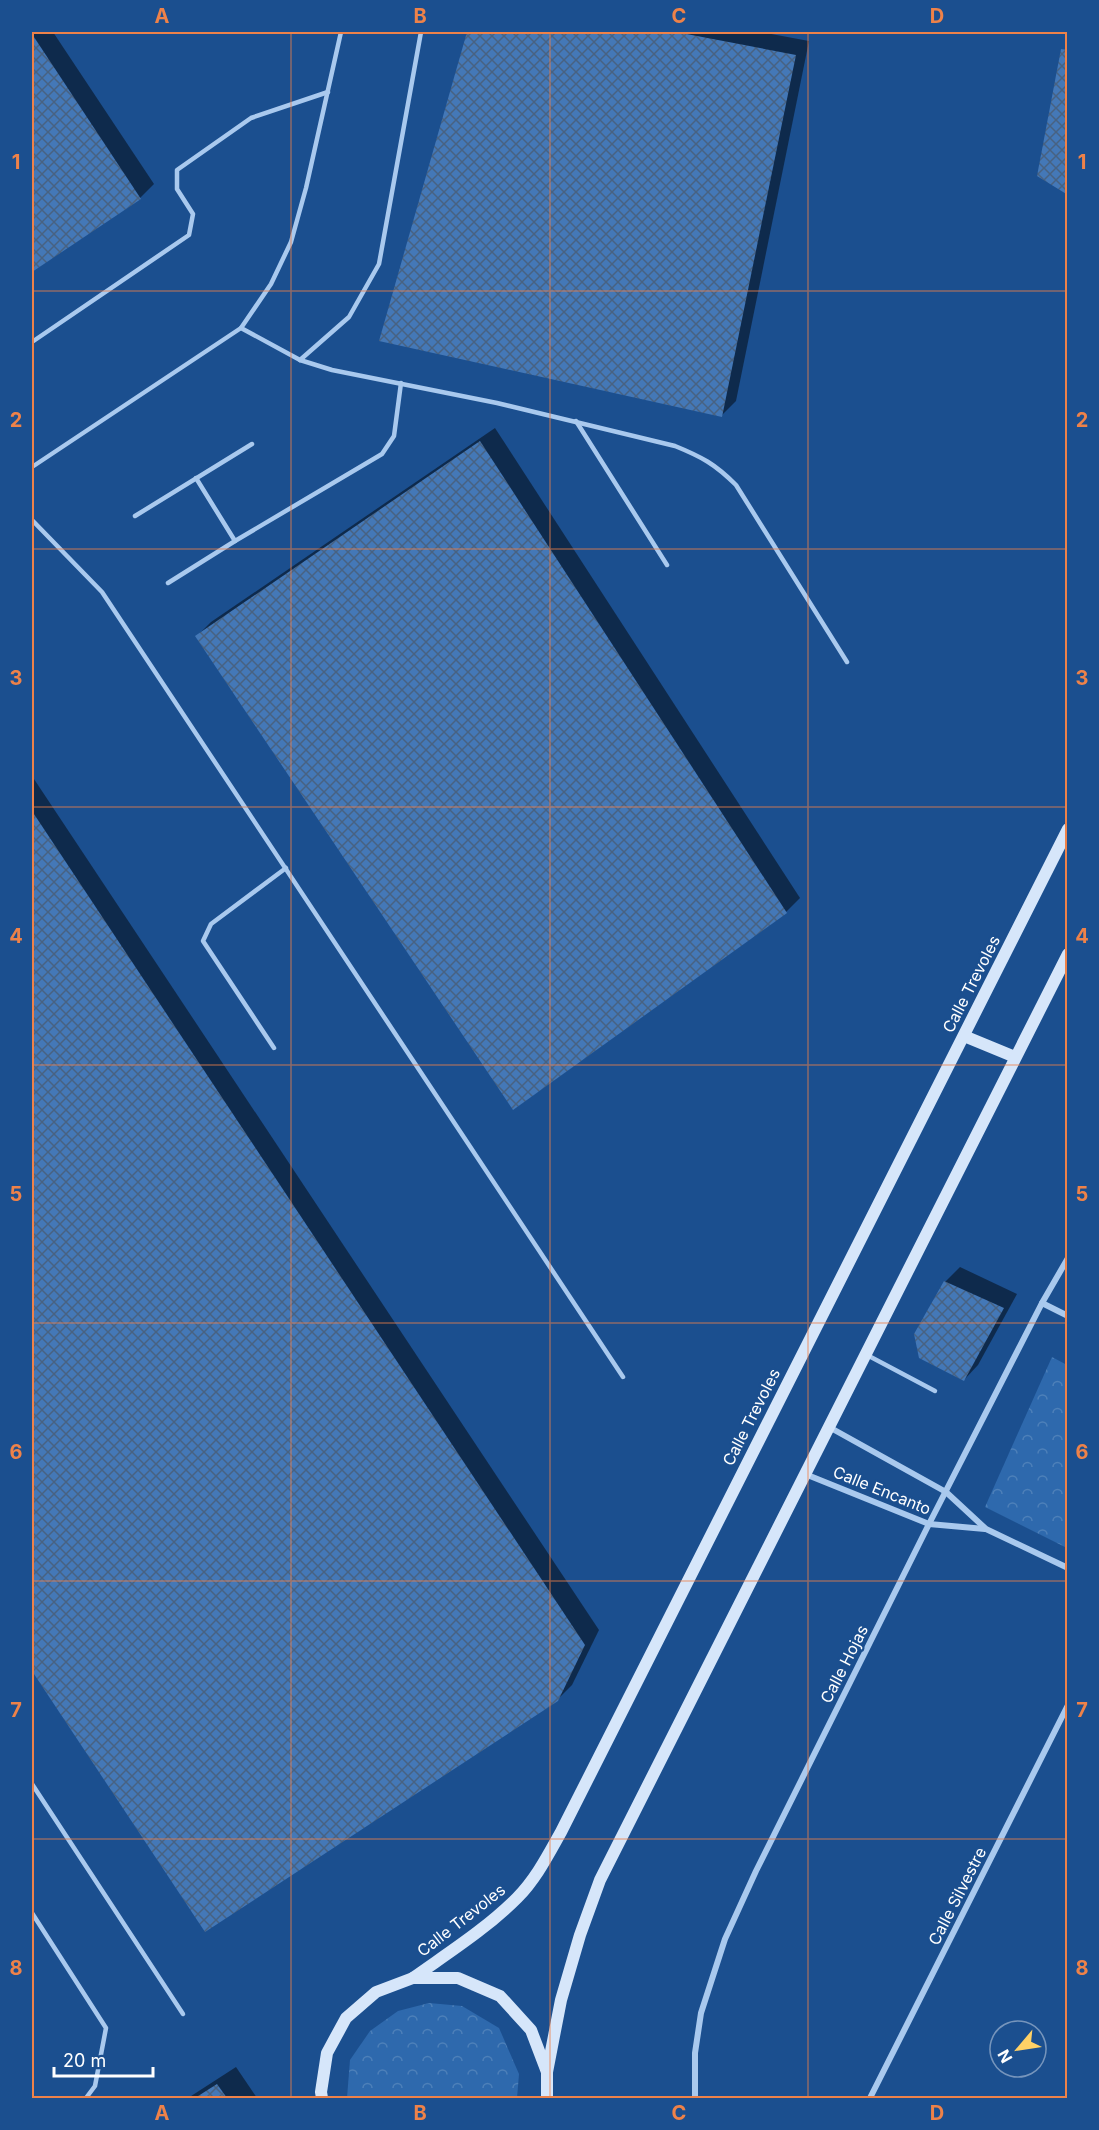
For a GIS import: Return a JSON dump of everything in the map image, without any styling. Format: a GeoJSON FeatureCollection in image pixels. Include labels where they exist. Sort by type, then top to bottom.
{"type":"FeatureCollection","features":[{"type":"Feature","properties":{"kind":"street","name":"Calle Trevoles"},"geometry":{"type":"LineString","coordinates":[[413,1978],[483,1929],[518,1897],[542,1867],[1068,829]]}},
{"type":"Feature","properties":{"kind":"street"},"geometry":{"type":"LineString","coordinates":[[547,2098],[547,2072],[561,2000],[580,1935],[600,1880],[1068,954]]}},
{"type":"Feature","properties":{"kind":"street"},"geometry":{"type":"LineString","coordinates":[[964,1036],[1015,1058]]}},
{"type":"Feature","properties":{"kind":"street","name":"Calle Hojas"},"geometry":{"type":"LineString","coordinates":[[694,2098],[695,2053],[701,2013],[725,1939],[756,1871],[929,1524],[1042,1303],[1068,1258]]}},
{"type":"Feature","properties":{"kind":"street"},"geometry":{"type":"LineString","coordinates":[[1042,1303],[1068,1316]]}},
{"type":"Feature","properties":{"kind":"street","name":"Calle Encanto"},"geometry":{"type":"LineString","coordinates":[[828,1426],[946,1492],[986,1529],[1068,1568]]}},
{"type":"Feature","properties":{"kind":"street","name":"Calle Encanto"},"geometry":{"type":"LineString","coordinates":[[804,1474],[929,1524],[986,1529]]}},
{"type":"Feature","properties":{"kind":"street","name":"Calle Silvestre"},"geometry":{"type":"LineString","coordinates":[[870,2098],[1068,1705]]}},
{"type":"Feature","properties":{"kind":"street"},"geometry":{"type":"LineString","coordinates":[[322,2098],[327,2053],[346,2018],[376,1992],[413,1978],[458,1978],[500,1996],[531,2030],[547,2072]]}},
{"type":"Feature","properties":{"kind":"lane"},"geometry":{"type":"LineString","coordinates":[[32,467],[241,328],[271,284],[291,242],[341,32]]}},
{"type":"Feature","properties":{"kind":"lane"},"geometry":{"type":"LineString","coordinates":[[300,360],[349,317],[379,264],[421,32]]}},
{"type":"Feature","properties":{"kind":"lane"},"geometry":{"type":"LineString","coordinates":[[32,342],[189,235],[193,214],[177,189],[177,170],[250,118],[328,92]]}},
{"type":"Feature","properties":{"kind":"lane"},"geometry":{"type":"LineString","coordinates":[[241,328],[300,360],[332,370],[576,421],[675,446],[700,456],[718,467],[736,485],[847,662]]}},
{"type":"Feature","properties":{"kind":"lane"},"geometry":{"type":"LineString","coordinates":[[168,583],[382,454],[394,436],[401,383]]}},
{"type":"Feature","properties":{"kind":"lane"},"geometry":{"type":"LineString","coordinates":[[576,421],[667,566]]}},
{"type":"Feature","properties":{"kind":"lane"},"geometry":{"type":"LineString","coordinates":[[135,516],[252,444]]}},
{"type":"Feature","properties":{"kind":"lane"},"geometry":{"type":"LineString","coordinates":[[196,478],[236,540]]}},
{"type":"Feature","properties":{"kind":"lane"},"geometry":{"type":"LineString","coordinates":[[32,520],[102,592],[623,1377]]}},
{"type":"Feature","properties":{"kind":"lane"},"geometry":{"type":"LineString","coordinates":[[274,1048],[203,941],[211,924],[286,868]]}},
{"type":"Feature","properties":{"kind":"lane"},"geometry":{"type":"LineString","coordinates":[[865,1354],[935,1391]]}},
{"type":"Feature","properties":{"kind":"lane"},"geometry":{"type":"LineString","coordinates":[[32,1784],[183,2014]]}},
{"type":"Feature","properties":{"kind":"lane"},"geometry":{"type":"LineString","coordinates":[[32,1914],[106,2028],[95,2086],[86,2098]]}},
{"type":"Feature","properties":{"kind":"green space"},"geometry":{"type":"Polygon","coordinates":[[[1052,1357],[1067,1365],[1067,1548],[985,1507],[1052,1357]]]}},
{"type":"Feature","properties":{"kind":"green space"},"geometry":{"type":"Polygon","coordinates":[[[429,2003],[462,2006],[499,2028],[519,2074],[517,2098],[347,2098],[350,2060],[370,2031],[398,2011],[429,2003]]]}},
{"type":"Feature","properties":{"kind":"building"},"geometry":{"type":"Polygon","coordinates":[[[467,32],[676,32],[796,55],[722,417],[379,341],[467,32]]]}},
{"type":"Feature","properties":{"kind":"building"},"geometry":{"type":"Polygon","coordinates":[[[32,34],[141,199],[32,272],[32,34]]]}},
{"type":"Feature","properties":{"kind":"building"},"geometry":{"type":"Polygon","coordinates":[[[1061,49],[1068,50],[1068,195],[1037,176],[1061,49]]]}},
{"type":"Feature","properties":{"kind":"building"},"geometry":{"type":"Polygon","coordinates":[[[480,441],[787,913],[513,1110],[195,636],[480,441]]]}},
{"type":"Feature","properties":{"kind":"building"},"geometry":{"type":"Polygon","coordinates":[[[32,811],[585,1645],[558,1701],[205,1932],[32,1671],[32,811]]]}},
{"type":"Feature","properties":{"kind":"building"},"geometry":{"type":"Polygon","coordinates":[[[944,1281],[1004,1308],[964,1381],[919,1358],[914,1334],[944,1281]]]}},
{"type":"Feature","properties":{"kind":"building"},"geometry":{"type":"Polygon","coordinates":[[[217,2084],[227,2098],[195,2098],[217,2084]]]}}]}
